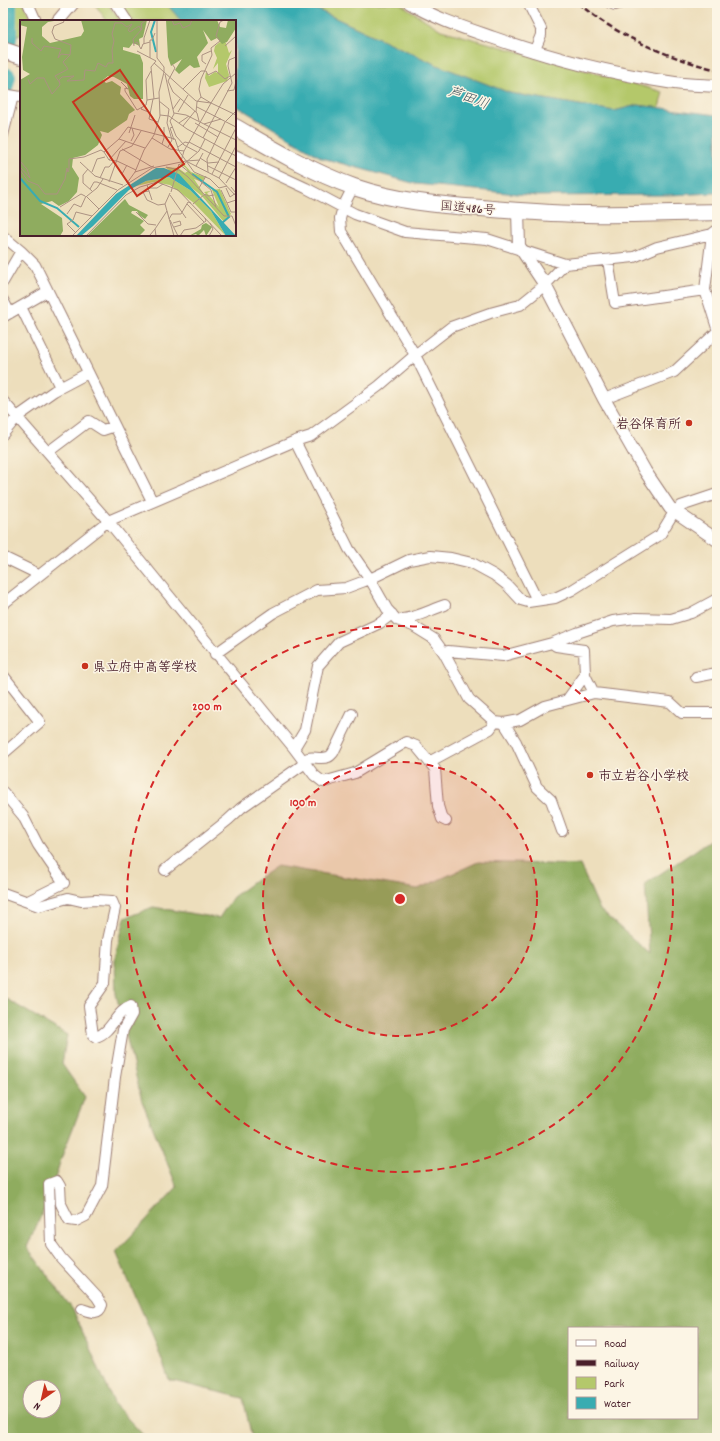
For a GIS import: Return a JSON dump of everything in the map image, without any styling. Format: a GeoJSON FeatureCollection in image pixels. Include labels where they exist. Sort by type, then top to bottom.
{"type":"FeatureCollection","features":[{"type":"Feature","properties":{"kind":"highway"},"geometry":{"type":"LineString","coordinates":[[3,50],[20,56]]}},
{"type":"Feature","properties":{"kind":"highway","name":"国道486号"},"geometry":{"type":"LineString","coordinates":[[236,128],[285,155],[332,178],[353,187],[398,199],[447,206],[587,214],[717,212]]}},
{"type":"Feature","properties":{"kind":"street"},"geometry":{"type":"LineString","coordinates":[[28,3],[36,20]]}},
{"type":"Feature","properties":{"kind":"street"},"geometry":{"type":"LineString","coordinates":[[59,20],[73,3]]}},
{"type":"Feature","properties":{"kind":"street"},"geometry":{"type":"LineString","coordinates":[[115,3],[126,20]]}},
{"type":"Feature","properties":{"kind":"street"},"geometry":{"type":"LineString","coordinates":[[410,3],[446,22],[534,52],[587,67],[670,82],[717,86]]}},
{"type":"Feature","properties":{"kind":"street"},"geometry":{"type":"LineString","coordinates":[[528,3],[542,28],[541,35],[534,52]]}},
{"type":"Feature","properties":{"kind":"street"},"geometry":{"type":"LineString","coordinates":[[610,3],[615,5],[621,3]]}},
{"type":"Feature","properties":{"kind":"street"},"geometry":{"type":"LineString","coordinates":[[3,135],[12,96]]}},
{"type":"Feature","properties":{"kind":"street"},"geometry":{"type":"LineString","coordinates":[[236,155],[306,188],[355,214],[405,232],[487,239],[565,264],[634,257],[657,247],[715,232],[705,290],[715,314],[717,328]]}},
{"type":"Feature","properties":{"kind":"street"},"geometry":{"type":"LineString","coordinates":[[353,187],[343,207],[340,218],[341,231],[415,354],[537,600]]}},
{"type":"Feature","properties":{"kind":"street"},"geometry":{"type":"LineString","coordinates":[[518,211],[518,246],[545,285],[604,399],[645,472],[674,512],[715,536]]}},
{"type":"Feature","properties":{"kind":"street"},"geometry":{"type":"LineString","coordinates":[[3,236],[35,265],[152,501]]}},
{"type":"Feature","properties":{"kind":"street"},"geometry":{"type":"LineString","coordinates":[[3,282],[21,251]]}},
{"type":"Feature","properties":{"kind":"street"},"geometry":{"type":"LineString","coordinates":[[608,260],[615,303],[705,290]]}},
{"type":"Feature","properties":{"kind":"street"},"geometry":{"type":"LineString","coordinates":[[3,604],[108,521],[295,441],[311,436],[379,386],[415,354],[451,327],[490,312],[520,305],[545,285],[565,264]]}},
{"type":"Feature","properties":{"kind":"street"},"geometry":{"type":"LineString","coordinates":[[3,300],[6,315],[48,291]]}},
{"type":"Feature","properties":{"kind":"street"},"geometry":{"type":"LineString","coordinates":[[21,307],[60,387]]}},
{"type":"Feature","properties":{"kind":"street"},"geometry":{"type":"LineString","coordinates":[[604,399],[674,372],[717,332]]}},
{"type":"Feature","properties":{"kind":"street"},"geometry":{"type":"LineString","coordinates":[[3,434],[17,417],[60,387],[88,373]]}},
{"type":"Feature","properties":{"kind":"street"},"geometry":{"type":"LineString","coordinates":[[3,401],[108,521],[215,654],[293,747],[314,775],[323,782],[355,774],[406,742],[416,746],[435,769],[438,806],[442,819],[446,821]]}},
{"type":"Feature","properties":{"kind":"street"},"geometry":{"type":"LineString","coordinates":[[48,452],[90,421],[103,430],[114,426]]}},
{"type":"Feature","properties":{"kind":"street"},"geometry":{"type":"LineString","coordinates":[[295,441],[349,549],[370,579],[387,609],[397,620],[413,626],[434,639],[444,653],[469,699],[499,723],[516,742],[537,787],[551,800],[562,831]]}},
{"type":"Feature","properties":{"kind":"street"},"geometry":{"type":"LineString","coordinates":[[215,654],[273,613],[317,590],[346,588],[370,579],[409,560],[430,556],[451,558],[472,563],[494,575],[507,585],[521,600],[528,602],[555,598],[572,590],[660,535],[674,512],[681,506],[717,494]]}},
{"type":"Feature","properties":{"kind":"street"},"geometry":{"type":"LineString","coordinates":[[3,557],[32,571],[38,576]]}},
{"type":"Feature","properties":{"kind":"street"},"geometry":{"type":"LineString","coordinates":[[444,653],[448,651],[503,656],[552,643],[613,621],[636,618],[670,619],[690,613],[717,599]]}},
{"type":"Feature","properties":{"kind":"street"},"geometry":{"type":"LineString","coordinates":[[402,622],[403,619],[418,617],[445,605]]}},
{"type":"Feature","properties":{"kind":"street"},"geometry":{"type":"LineString","coordinates":[[293,747],[296,745],[305,730],[318,666],[339,642],[380,623],[392,614]]}},
{"type":"Feature","properties":{"kind":"street"},"geometry":{"type":"LineString","coordinates":[[552,643],[556,646],[584,650],[585,675],[594,693]]}},
{"type":"Feature","properties":{"kind":"street"},"geometry":{"type":"LineString","coordinates":[[696,677],[717,673]]}},
{"type":"Feature","properties":{"kind":"street"},"geometry":{"type":"LineString","coordinates":[[3,675],[40,722],[3,754]]}},
{"type":"Feature","properties":{"kind":"street"},"geometry":{"type":"LineString","coordinates":[[567,700],[585,675]]}},
{"type":"Feature","properties":{"kind":"street"},"geometry":{"type":"LineString","coordinates":[[429,762],[499,723],[520,720],[545,706],[594,693],[670,702],[682,713],[717,713]]}},
{"type":"Feature","properties":{"kind":"street"},"geometry":{"type":"LineString","coordinates":[[165,870],[241,808],[301,766],[308,757],[328,757],[333,753],[352,714]]}},
{"type":"Feature","properties":{"kind":"street"},"geometry":{"type":"LineString","coordinates":[[3,792],[23,816],[38,845],[64,883],[68,898]]}},
{"type":"Feature","properties":{"kind":"street"},"geometry":{"type":"LineString","coordinates":[[28,901],[64,883]]}},
{"type":"Feature","properties":{"kind":"street"},"geometry":{"type":"LineString","coordinates":[[3,893],[39,906],[68,898],[81,901],[112,901],[115,908],[108,940],[105,983],[89,1006],[93,1035],[96,1037],[103,1035],[125,1008],[131,1006],[132,1014],[123,1030],[115,1077],[102,1186],[86,1216],[76,1221],[69,1220],[61,1204],[60,1186],[57,1181],[49,1184],[51,1244],[61,1258],[97,1297],[102,1305],[101,1309],[97,1312],[82,1309]]}},
{"type":"Feature","properties":{"kind":"green space"},"geometry":{"type":"Polygon","coordinates":[[[3,3],[24,3],[32,20],[20,20],[20,35],[3,39],[3,3]]]}},
{"type":"Feature","properties":{"kind":"green space"},"geometry":{"type":"Polygon","coordinates":[[[94,3],[107,3],[120,20],[106,20],[94,3]]]}},
{"type":"Feature","properties":{"kind":"green space"},"geometry":{"type":"Polygon","coordinates":[[[119,3],[166,3],[180,20],[131,20],[119,3]]]}},
{"type":"Feature","properties":{"kind":"green space"},"geometry":{"type":"Polygon","coordinates":[[[303,3],[399,3],[441,30],[663,92],[659,108],[638,105],[614,111],[510,93],[437,65],[303,3]]]}},
{"type":"Feature","properties":{"kind":"green space"},"geometry":{"type":"Polygon","coordinates":[[[717,836],[717,1438],[252,1438],[243,1398],[169,1380],[155,1341],[116,1252],[177,1187],[142,1101],[116,994],[115,958],[125,918],[153,907],[219,918],[233,897],[277,866],[418,889],[478,862],[580,865],[600,910],[650,954],[645,884],[717,836]]]}},
{"type":"Feature","properties":{"kind":"green space"},"geometry":{"type":"Polygon","coordinates":[[[3,997],[67,1035],[62,1064],[85,1097],[61,1159],[49,1198],[27,1247],[73,1310],[115,1405],[146,1438],[3,1438],[3,997]]]}},
{"type":"Feature","properties":{"kind":"water","name":"芦田川"},"geometry":{"type":"Polygon","coordinates":[[[166,3],[303,3],[437,65],[510,93],[614,111],[638,105],[717,115],[717,193],[537,196],[416,184],[322,158],[236,106],[236,20],[180,20],[166,3]]]}},
{"type":"Feature","properties":{"kind":"waterway"},"geometry":{"type":"LineString","coordinates":[[9,3],[9,39]]}},
{"type":"Feature","properties":{"kind":"waterway"},"geometry":{"type":"LineString","coordinates":[[5,88],[8,76]]}},
{"type":"Feature","properties":{"kind":"railway"},"geometry":{"type":"LineString","coordinates":[[578,3],[593,15],[626,36],[680,59],[717,70]]}},
{"type":"Feature","properties":{"kind":"place","name":"岩谷保育所"},"geometry":{"type":"Point","coordinates":[689,423]}},
{"type":"Feature","properties":{"kind":"place","name":"県立府中高等学校"},"geometry":{"type":"Point","coordinates":[85,666]}},
{"type":"Feature","properties":{"kind":"place","name":"市立岩谷小学校"},"geometry":{"type":"Point","coordinates":[590,775]}}]}
